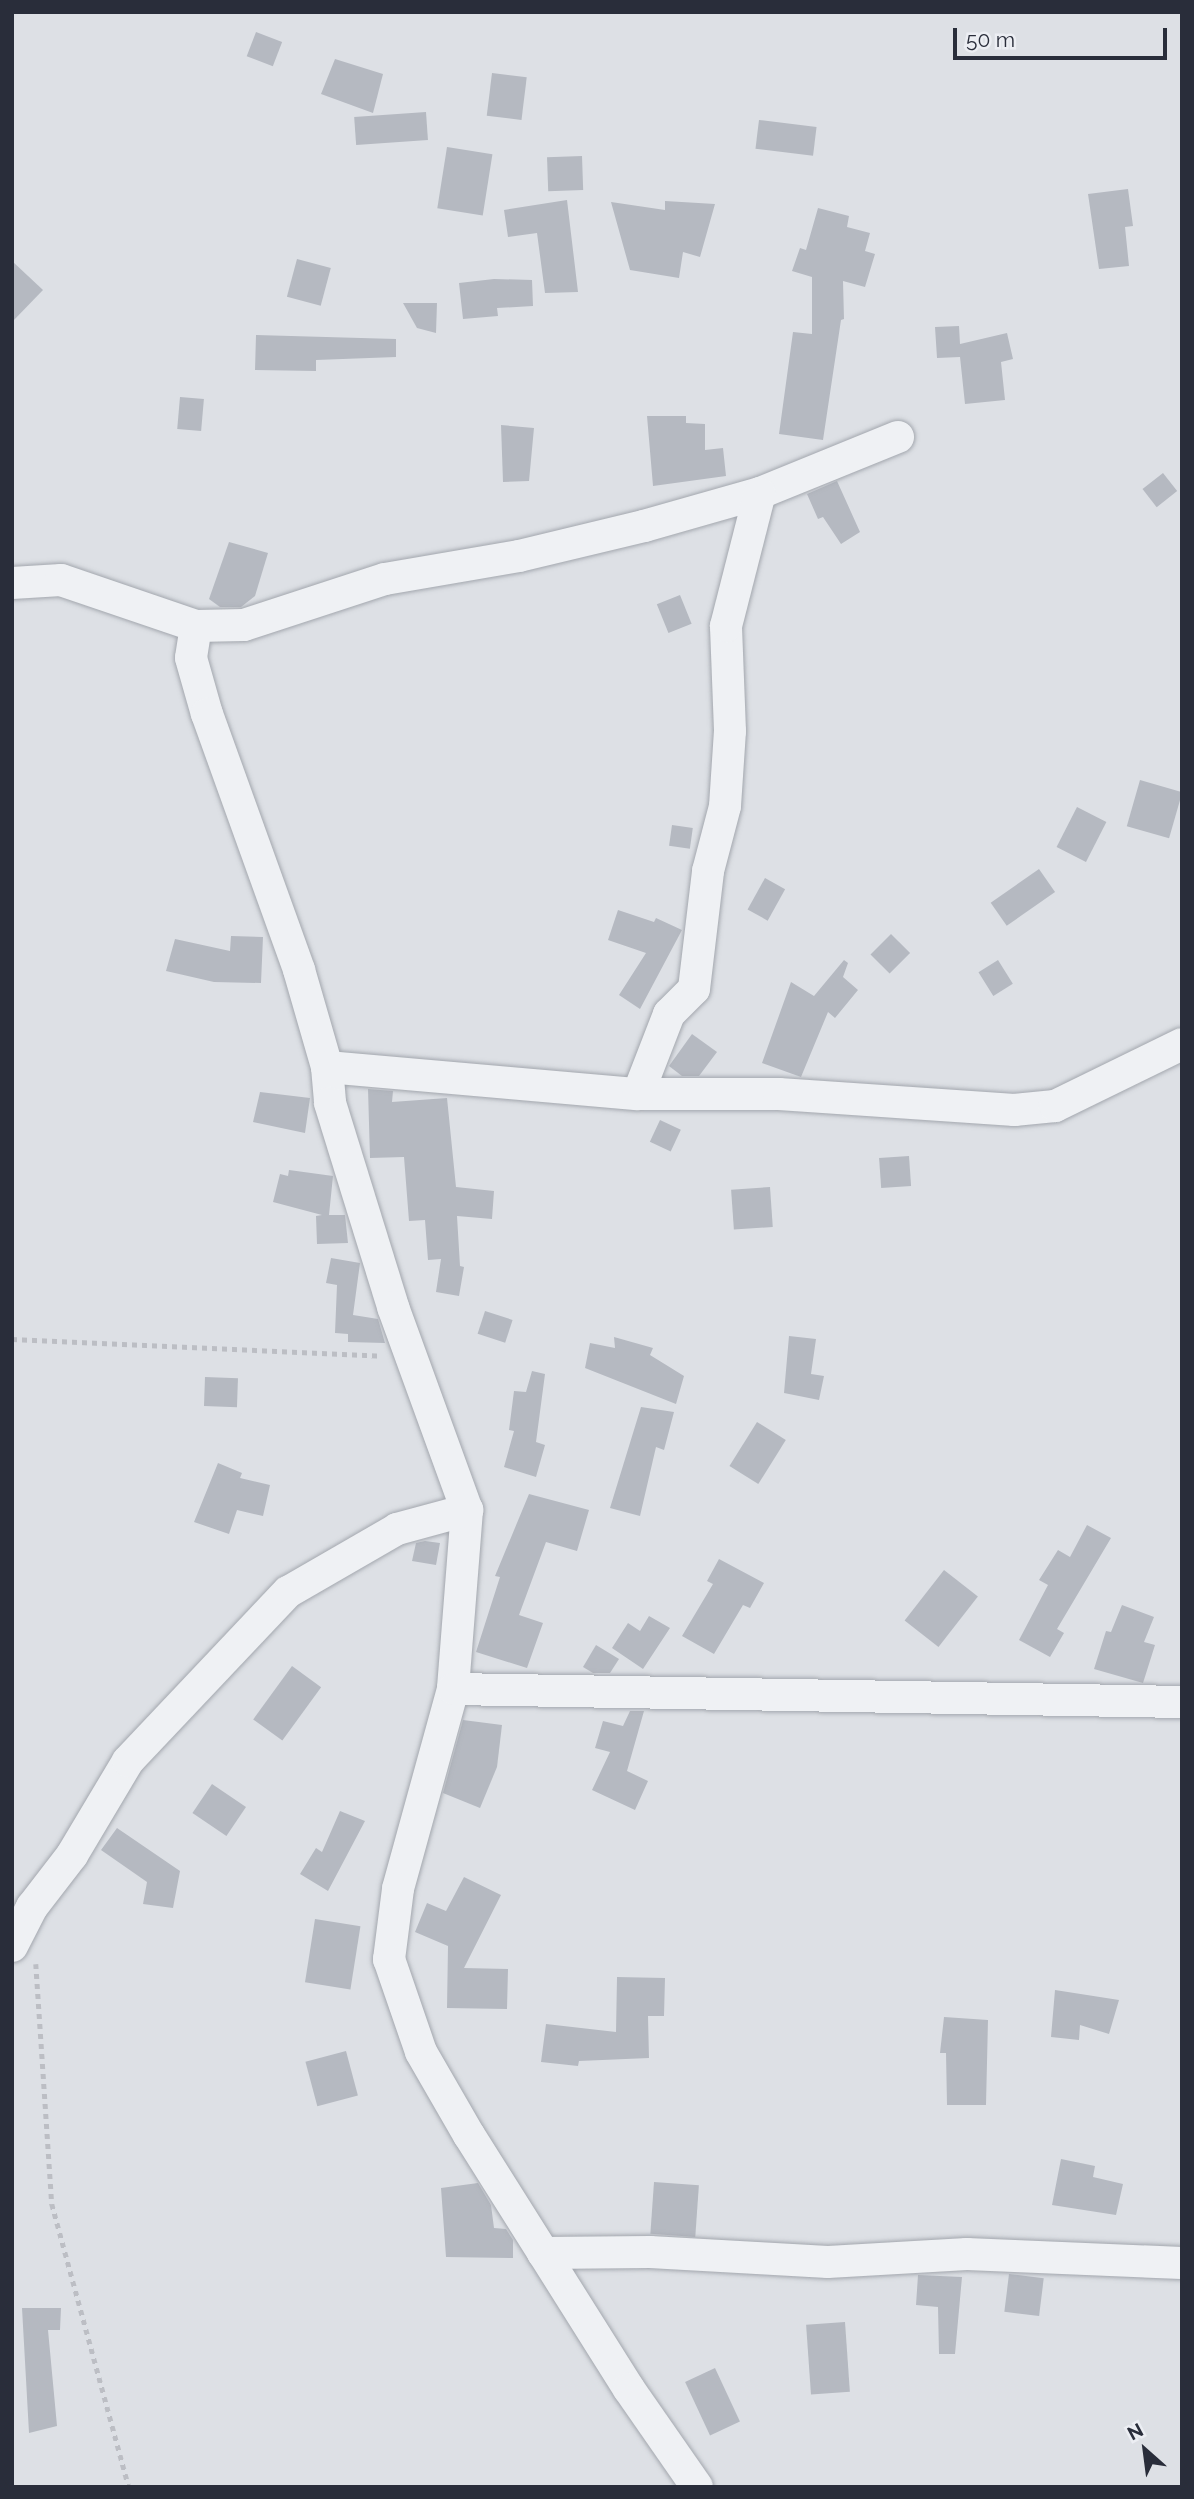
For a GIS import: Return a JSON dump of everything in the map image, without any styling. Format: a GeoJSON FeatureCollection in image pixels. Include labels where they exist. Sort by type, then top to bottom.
{"type":"FeatureCollection","features":[{"type":"Feature","properties":{"kind":"street"},"geometry":{"type":"LineString","coordinates":[[12,583],[61,580],[196,626],[244,625],[385,579],[519,556],[760,493],[898,437]]}},
{"type":"Feature","properties":{"kind":"street"},"geometry":{"type":"LineString","coordinates":[[638,1094],[669,1014],[694,989],[708,871],[725,806],[730,731],[726,626],[760,493]]}},
{"type":"Feature","properties":{"kind":"street"},"geometry":{"type":"LineString","coordinates":[[196,626],[191,658],[207,714],[299,970],[327,1067],[330,1103],[409,1357],[467,1510],[453,1689],[398,1889],[389,1959],[421,2052],[543,2253],[697,2487]]}},
{"type":"Feature","properties":{"kind":"street"},"geometry":{"type":"LineString","coordinates":[[327,1067],[638,1094],[779,1094],[972,1110],[1037,1109],[1077,1097],[1182,1044]]}},
{"type":"Feature","properties":{"kind":"street"},"geometry":{"type":"LineString","coordinates":[[24,1953],[32,1907],[72,1855],[128,1761],[288,1592],[397,1529],[467,1510]]}},
{"type":"Feature","properties":{"kind":"street"},"geometry":{"type":"LineString","coordinates":[[453,1689],[1182,1702]]}},
{"type":"Feature","properties":{"kind":"street"},"geometry":{"type":"LineString","coordinates":[[543,2253],[650,2252],[828,2262],[967,2254],[1182,2263]]}},
{"type":"Feature","properties":{"kind":"path"},"geometry":{"type":"LineString","coordinates":[[12,1339],[409,1357]]}},
{"type":"Feature","properties":{"kind":"path"},"geometry":{"type":"LineString","coordinates":[[24,1953],[52,2204],[129,2487]]}},
{"type":"Feature","properties":{"kind":"building"},"geometry":{"type":"Polygon","coordinates":[[[256,32],[282,42],[273,66],[247,56],[256,32]]]}},
{"type":"Feature","properties":{"kind":"building"},"geometry":{"type":"Polygon","coordinates":[[[335,59],[383,74],[373,113],[321,94],[335,59]]]}},
{"type":"Feature","properties":{"kind":"building"},"geometry":{"type":"Polygon","coordinates":[[[492,73],[527,77],[521,120],[487,116],[492,73]]]}},
{"type":"Feature","properties":{"kind":"building"},"geometry":{"type":"Polygon","coordinates":[[[426,112],[428,140],[356,145],[354,117],[426,112]]]}},
{"type":"Feature","properties":{"kind":"building"},"geometry":{"type":"Polygon","coordinates":[[[759,120],[817,127],[813,156],[755,149],[759,120]]]}},
{"type":"Feature","properties":{"kind":"building"},"geometry":{"type":"Polygon","coordinates":[[[447,147],[492,154],[483,215],[437,208],[447,147]]]}},
{"type":"Feature","properties":{"kind":"building"},"geometry":{"type":"Polygon","coordinates":[[[582,156],[583,190],[548,191],[547,157],[582,156]]]}},
{"type":"Feature","properties":{"kind":"building"},"geometry":{"type":"Polygon","coordinates":[[[1128,189],[1133,226],[1125,227],[1129,266],[1099,269],[1088,194],[1128,189]]]}},
{"type":"Feature","properties":{"kind":"building"},"geometry":{"type":"Polygon","coordinates":[[[567,200],[578,292],[545,293],[537,233],[508,237],[504,210],[567,200]]]}},
{"type":"Feature","properties":{"kind":"building"},"geometry":{"type":"Polygon","coordinates":[[[665,201],[715,204],[700,257],[683,252],[679,278],[630,270],[611,202],[665,210],[665,201]]]}},
{"type":"Feature","properties":{"kind":"building"},"geometry":{"type":"Polygon","coordinates":[[[818,208],[849,216],[847,227],[870,233],[865,251],[875,254],[865,287],[843,281],[844,319],[841,320],[823,440],[779,434],[793,332],[812,334],[812,277],[792,271],[800,248],[806,250],[818,208]]]}},
{"type":"Feature","properties":{"kind":"building"},"geometry":{"type":"Polygon","coordinates":[[[297,259],[331,268],[321,306],[287,297],[297,259]]]}},
{"type":"Feature","properties":{"kind":"building"},"geometry":{"type":"Polygon","coordinates":[[[12,261],[43,290],[12,322],[12,261]]]}},
{"type":"Feature","properties":{"kind":"building"},"geometry":{"type":"Polygon","coordinates":[[[494,279],[532,280],[533,306],[497,308],[498,316],[463,319],[459,283],[494,279]]]}},
{"type":"Feature","properties":{"kind":"building"},"geometry":{"type":"Polygon","coordinates":[[[403,303],[437,303],[436,333],[417,328],[403,303]]]}},
{"type":"Feature","properties":{"kind":"building"},"geometry":{"type":"Polygon","coordinates":[[[959,326],[960,344],[1007,333],[1013,359],[1001,362],[1005,400],[965,404],[960,357],[937,358],[935,327],[959,326]]]}},
{"type":"Feature","properties":{"kind":"building"},"geometry":{"type":"Polygon","coordinates":[[[256,335],[396,339],[396,357],[316,360],[316,371],[255,370],[256,335]]]}},
{"type":"Feature","properties":{"kind":"building"},"geometry":{"type":"Polygon","coordinates":[[[180,397],[204,399],[201,431],[177,429],[180,397]]]}},
{"type":"Feature","properties":{"kind":"building"},"geometry":{"type":"Polygon","coordinates":[[[647,416],[686,416],[686,423],[705,424],[705,450],[723,448],[726,476],[653,486],[647,416]]]}},
{"type":"Feature","properties":{"kind":"building"},"geometry":{"type":"Polygon","coordinates":[[[501,425],[534,428],[529,481],[503,482],[501,425]]]}},
{"type":"Feature","properties":{"kind":"building"},"geometry":{"type":"Polygon","coordinates":[[[1163,473],[1177,491],[1157,507],[1143,489],[1163,473]]]}},
{"type":"Feature","properties":{"kind":"building"},"geometry":{"type":"Polygon","coordinates":[[[837,481],[860,532],[841,544],[823,517],[818,519],[807,494],[837,481]]]}},
{"type":"Feature","properties":{"kind":"building"},"geometry":{"type":"Polygon","coordinates":[[[229,542],[268,553],[255,596],[241,607],[220,607],[209,599],[229,542]]]}},
{"type":"Feature","properties":{"kind":"building"},"geometry":{"type":"Polygon","coordinates":[[[680,595],[692,624],[668,633],[657,604],[680,595]]]}},
{"type":"Feature","properties":{"kind":"building"},"geometry":{"type":"Polygon","coordinates":[[[1140,780],[1182,792],[1169,838],[1127,826],[1140,780]]]}},
{"type":"Feature","properties":{"kind":"building"},"geometry":{"type":"Polygon","coordinates":[[[1077,807],[1106,822],[1086,862],[1057,847],[1077,807]]]}},
{"type":"Feature","properties":{"kind":"building"},"geometry":{"type":"Polygon","coordinates":[[[672,825],[693,828],[690,849],[669,846],[672,825]]]}},
{"type":"Feature","properties":{"kind":"building"},"geometry":{"type":"Polygon","coordinates":[[[1039,869],[1055,892],[1007,926],[991,903],[1039,869]]]}},
{"type":"Feature","properties":{"kind":"building"},"geometry":{"type":"Polygon","coordinates":[[[765,878],[785,889],[768,921],[748,909],[765,878]]]}},
{"type":"Feature","properties":{"kind":"building"},"geometry":{"type":"Polygon","coordinates":[[[618,910],[654,922],[656,918],[682,930],[640,1009],[619,995],[646,953],[608,940],[618,910]]]}},
{"type":"Feature","properties":{"kind":"building"},"geometry":{"type":"Polygon","coordinates":[[[891,934],[910,953],[890,974],[870,955],[891,934]]]}},
{"type":"Feature","properties":{"kind":"building"},"geometry":{"type":"Polygon","coordinates":[[[231,936],[263,937],[261,983],[214,982],[166,971],[175,939],[230,951],[231,936]]]}},
{"type":"Feature","properties":{"kind":"building"},"geometry":{"type":"Polygon","coordinates":[[[844,960],[848,963],[843,977],[858,990],[835,1018],[828,1012],[801,1077],[762,1063],[791,982],[814,996],[844,960]]]}},
{"type":"Feature","properties":{"kind":"building"},"geometry":{"type":"Polygon","coordinates":[[[998,960],[1013,984],[993,996],[978,972],[998,960]]]}},
{"type":"Feature","properties":{"kind":"building"},"geometry":{"type":"Polygon","coordinates":[[[692,1034],[717,1052],[699,1076],[682,1076],[669,1066],[692,1034]]]}},
{"type":"Feature","properties":{"kind":"building"},"geometry":{"type":"Polygon","coordinates":[[[368,1089],[393,1091],[392,1102],[447,1098],[456,1187],[494,1191],[492,1219],[457,1216],[460,1266],[464,1267],[459,1296],[436,1292],[441,1259],[428,1260],[425,1220],[409,1221],[404,1157],[370,1158],[368,1089]]]}},
{"type":"Feature","properties":{"kind":"building"},"geometry":{"type":"Polygon","coordinates":[[[260,1092],[310,1098],[305,1133],[253,1122],[260,1092]]]}},
{"type":"Feature","properties":{"kind":"building"},"geometry":{"type":"Polygon","coordinates":[[[660,1120],[681,1130],[671,1151],[650,1142],[660,1120]]]}},
{"type":"Feature","properties":{"kind":"building"},"geometry":{"type":"Polygon","coordinates":[[[909,1156],[911,1186],[881,1188],[879,1158],[909,1156]]]}},
{"type":"Feature","properties":{"kind":"building"},"geometry":{"type":"Polygon","coordinates":[[[289,1170],[333,1176],[329,1215],[345,1215],[348,1243],[317,1244],[316,1216],[322,1215],[273,1202],[280,1174],[288,1176],[289,1170]]]}},
{"type":"Feature","properties":{"kind":"building"},"geometry":{"type":"Polygon","coordinates":[[[770,1187],[773,1227],[734,1230],[731,1190],[770,1187]]]}},
{"type":"Feature","properties":{"kind":"building"},"geometry":{"type":"Polygon","coordinates":[[[331,1258],[360,1263],[353,1315],[378,1319],[385,1343],[348,1342],[348,1334],[335,1333],[337,1285],[326,1283],[331,1258]]]}},
{"type":"Feature","properties":{"kind":"building"},"geometry":{"type":"Polygon","coordinates":[[[485,1311],[513,1320],[505,1343],[478,1334],[485,1311]]]}},
{"type":"Feature","properties":{"kind":"building"},"geometry":{"type":"Polygon","coordinates":[[[789,1336],[816,1339],[811,1374],[824,1376],[819,1400],[784,1393],[789,1336]]]}},
{"type":"Feature","properties":{"kind":"building"},"geometry":{"type":"Polygon","coordinates":[[[614,1337],[653,1348],[650,1355],[684,1376],[676,1404],[585,1368],[590,1343],[615,1348],[614,1337]]]}},
{"type":"Feature","properties":{"kind":"building"},"geometry":{"type":"Polygon","coordinates":[[[532,1371],[545,1374],[536,1442],[545,1445],[536,1477],[504,1467],[514,1431],[509,1430],[514,1391],[526,1392],[532,1371]]]}},
{"type":"Feature","properties":{"kind":"building"},"geometry":{"type":"Polygon","coordinates":[[[205,1377],[238,1378],[237,1407],[204,1406],[205,1377]]]}},
{"type":"Feature","properties":{"kind":"building"},"geometry":{"type":"Polygon","coordinates":[[[641,1407],[674,1412],[664,1450],[656,1447],[640,1516],[610,1508],[641,1407]]]}},
{"type":"Feature","properties":{"kind":"building"},"geometry":{"type":"Polygon","coordinates":[[[757,1422],[786,1440],[758,1484],[729,1466],[757,1422]]]}},
{"type":"Feature","properties":{"kind":"building"},"geometry":{"type":"Polygon","coordinates":[[[218,1463],[242,1473],[240,1478],[270,1485],[263,1516],[237,1510],[229,1534],[194,1522],[218,1463]]]}},
{"type":"Feature","properties":{"kind":"building"},"geometry":{"type":"Polygon","coordinates":[[[529,1494],[589,1510],[577,1551],[546,1542],[519,1615],[543,1623],[527,1668],[476,1652],[500,1577],[495,1576],[529,1494]]]}},
{"type":"Feature","properties":{"kind":"building"},"geometry":{"type":"Polygon","coordinates":[[[1087,1525],[1111,1538],[1057,1629],[1064,1633],[1050,1657],[1019,1640],[1048,1585],[1039,1580],[1058,1550],[1070,1557],[1087,1525]]]}},
{"type":"Feature","properties":{"kind":"building"},"geometry":{"type":"Polygon","coordinates":[[[416,1543],[440,1543],[436,1565],[412,1561],[416,1543]]]}},
{"type":"Feature","properties":{"kind":"building"},"geometry":{"type":"Polygon","coordinates":[[[719,1559],[764,1583],[750,1608],[743,1605],[714,1654],[682,1636],[713,1584],[707,1581],[719,1559]]]}},
{"type":"Feature","properties":{"kind":"building"},"geometry":{"type":"Polygon","coordinates":[[[944,1570],[978,1596],[938,1647],[905,1620],[944,1570]]]}},
{"type":"Feature","properties":{"kind":"building"},"geometry":{"type":"Polygon","coordinates":[[[1122,1605],[1154,1617],[1144,1642],[1155,1645],[1143,1683],[1094,1669],[1106,1631],[1111,1632],[1122,1605]]]}},
{"type":"Feature","properties":{"kind":"building"},"geometry":{"type":"Polygon","coordinates":[[[649,1616],[670,1628],[643,1669],[612,1648],[628,1623],[640,1631],[649,1616]]]}},
{"type":"Feature","properties":{"kind":"building"},"geometry":{"type":"Polygon","coordinates":[[[596,1645],[619,1659],[610,1673],[593,1673],[583,1667],[596,1645]]]}},
{"type":"Feature","properties":{"kind":"building"},"geometry":{"type":"Polygon","coordinates":[[[292,1666],[321,1687],[282,1741],[253,1719],[292,1666]]]}},
{"type":"Feature","properties":{"kind":"building"},"geometry":{"type":"Polygon","coordinates":[[[630,1711],[644,1711],[627,1771],[648,1781],[635,1810],[592,1790],[610,1752],[595,1748],[603,1721],[623,1726],[630,1711]]]}},
{"type":"Feature","properties":{"kind":"building"},"geometry":{"type":"Polygon","coordinates":[[[463,1720],[502,1725],[497,1767],[480,1808],[443,1793],[463,1720]]]}},
{"type":"Feature","properties":{"kind":"building"},"geometry":{"type":"Polygon","coordinates":[[[212,1784],[246,1807],[226,1836],[192,1813],[212,1784]]]}},
{"type":"Feature","properties":{"kind":"building"},"geometry":{"type":"Polygon","coordinates":[[[340,1811],[365,1821],[328,1891],[300,1874],[316,1848],[322,1852],[340,1811]]]}},
{"type":"Feature","properties":{"kind":"building"},"geometry":{"type":"Polygon","coordinates":[[[117,1828],[180,1871],[173,1908],[143,1904],[147,1882],[101,1850],[117,1828]]]}},
{"type":"Feature","properties":{"kind":"building"},"geometry":{"type":"Polygon","coordinates":[[[464,1877],[501,1895],[464,1968],[508,1969],[507,2009],[447,2008],[448,1946],[415,1932],[427,1903],[446,1911],[464,1877]]]}},
{"type":"Feature","properties":{"kind":"building"},"geometry":{"type":"Polygon","coordinates":[[[315,1919],[360,1926],[350,1989],[305,1982],[315,1919]]]}},
{"type":"Feature","properties":{"kind":"building"},"geometry":{"type":"Polygon","coordinates":[[[617,1977],[665,1978],[664,2016],[648,2016],[649,2058],[579,2061],[578,2066],[541,2062],[546,2024],[616,2032],[617,1977]]]}},
{"type":"Feature","properties":{"kind":"building"},"geometry":{"type":"Polygon","coordinates":[[[1055,1990],[1119,2000],[1109,2034],[1080,2025],[1079,2040],[1051,2037],[1055,1990]]]}},
{"type":"Feature","properties":{"kind":"building"},"geometry":{"type":"Polygon","coordinates":[[[944,2017],[988,2020],[986,2105],[947,2105],[946,2053],[940,2053],[944,2017]]]}},
{"type":"Feature","properties":{"kind":"building"},"geometry":{"type":"Polygon","coordinates":[[[346,2051],[358,2095],[317,2106],[305,2062],[346,2051]]]}},
{"type":"Feature","properties":{"kind":"building"},"geometry":{"type":"Polygon","coordinates":[[[1061,2159],[1095,2166],[1093,2177],[1123,2184],[1116,2215],[1052,2205],[1061,2159]]]}},
{"type":"Feature","properties":{"kind":"building"},"geometry":{"type":"Polygon","coordinates":[[[654,2182],[699,2185],[695,2237],[650,2234],[654,2182]]]}},
{"type":"Feature","properties":{"kind":"building"},"geometry":{"type":"Polygon","coordinates":[[[478,2183],[491,2205],[494,2228],[506,2229],[513,2240],[513,2258],[446,2257],[441,2188],[478,2183]]]}},
{"type":"Feature","properties":{"kind":"building"},"geometry":{"type":"Polygon","coordinates":[[[1009,2274],[1044,2278],[1039,2316],[1004,2312],[1009,2274]]]}},
{"type":"Feature","properties":{"kind":"building"},"geometry":{"type":"Polygon","coordinates":[[[918,2275],[962,2277],[955,2354],[939,2354],[938,2307],[916,2305],[918,2275]]]}},
{"type":"Feature","properties":{"kind":"building"},"geometry":{"type":"Polygon","coordinates":[[[22,2308],[61,2308],[60,2330],[48,2330],[57,2426],[29,2433],[22,2308]]]}},
{"type":"Feature","properties":{"kind":"building"},"geometry":{"type":"Polygon","coordinates":[[[845,2322],[850,2392],[811,2395],[806,2325],[845,2322]]]}},
{"type":"Feature","properties":{"kind":"building"},"geometry":{"type":"Polygon","coordinates":[[[715,2368],[740,2421],[710,2435],[685,2382],[715,2368]]]}}]}
